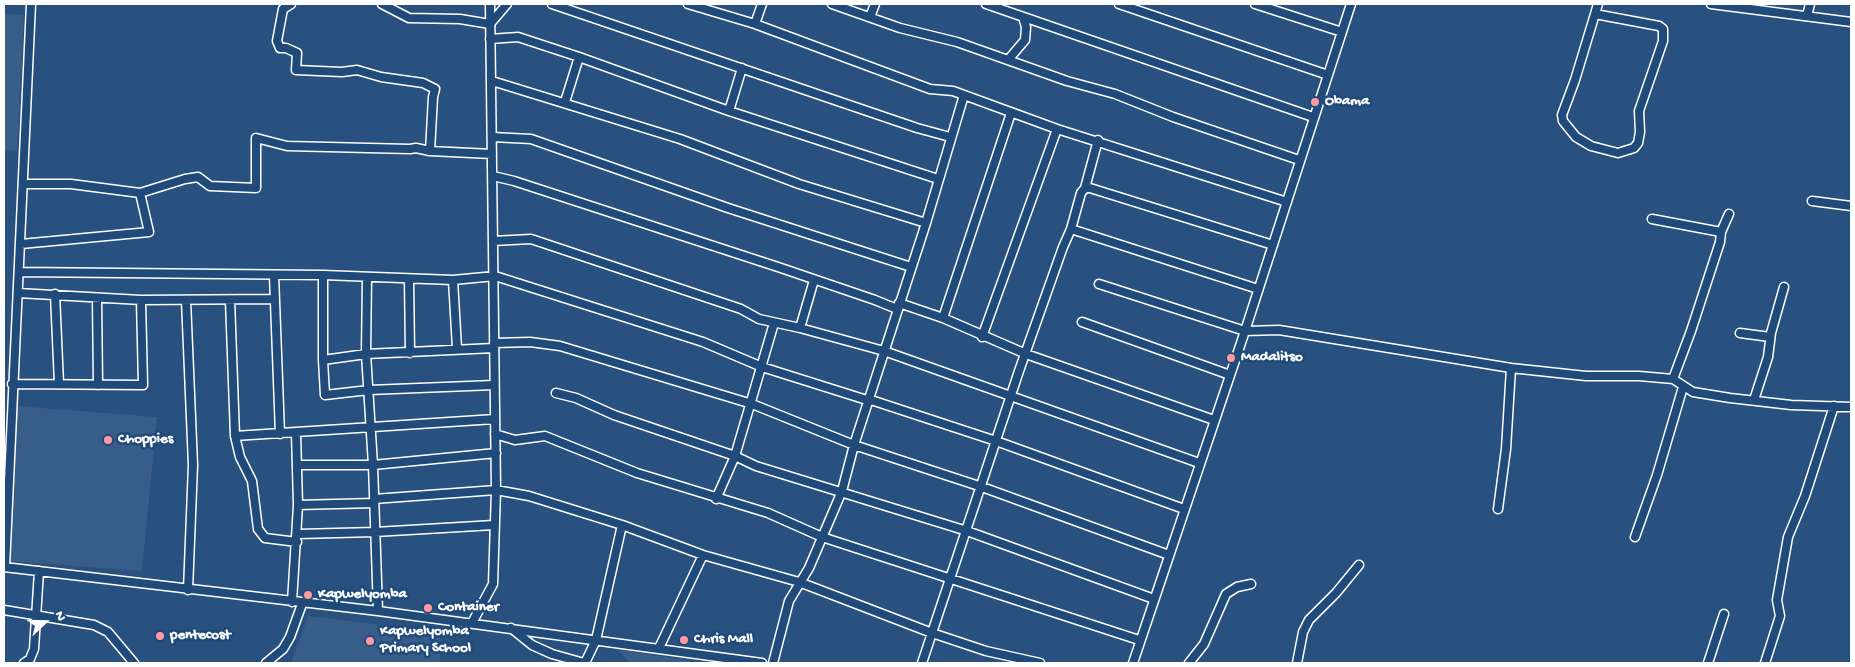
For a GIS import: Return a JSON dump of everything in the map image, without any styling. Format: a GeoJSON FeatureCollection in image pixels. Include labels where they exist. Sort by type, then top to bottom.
{"type":"FeatureCollection","features":[{"type":"Feature","properties":{"kind":"street"},"geometry":{"type":"LineString","coordinates":[[31,4],[21,244],[6,474],[4,567],[511,628],[762,663]]}},
{"type":"Feature","properties":{"kind":"street"},"geometry":{"type":"LineString","coordinates":[[291,4],[283,9],[277,41],[280,48],[297,53],[296,70],[342,72],[357,70],[381,77],[423,83],[435,89],[430,151]]}},
{"type":"Feature","properties":{"kind":"street"},"geometry":{"type":"LineString","coordinates":[[382,4],[409,18],[460,18],[490,24]]}},
{"type":"Feature","properties":{"kind":"street"},"geometry":{"type":"LineString","coordinates":[[472,624],[493,584],[496,490],[494,385],[495,276],[490,4]]}},
{"type":"Feature","properties":{"kind":"street"},"geometry":{"type":"LineString","coordinates":[[490,24],[507,4]]}},
{"type":"Feature","properties":{"kind":"street"},"geometry":{"type":"LineString","coordinates":[[552,4],[917,128],[950,137]]}},
{"type":"Feature","properties":{"kind":"street"},"geometry":{"type":"LineString","coordinates":[[688,4],[755,24],[930,90],[953,90],[964,96],[1057,129],[1098,140],[1287,202]]}},
{"type":"Feature","properties":{"kind":"street"},"geometry":{"type":"LineString","coordinates":[[755,24],[762,4]]}},
{"type":"Feature","properties":{"kind":"street"},"geometry":{"type":"LineString","coordinates":[[832,4],[900,28],[957,42],[1067,81],[1115,94],[1173,117],[1299,160]]}},
{"type":"Feature","properties":{"kind":"street"},"geometry":{"type":"LineString","coordinates":[[870,16],[875,4]]}},
{"type":"Feature","properties":{"kind":"street"},"geometry":{"type":"LineString","coordinates":[[986,4],[1313,117]]}},
{"type":"Feature","properties":{"kind":"street"},"geometry":{"type":"LineString","coordinates":[[1119,4],[1328,75]]}},
{"type":"Feature","properties":{"kind":"street"},"geometry":{"type":"LineString","coordinates":[[1255,4],[1342,32]]}},
{"type":"Feature","properties":{"kind":"street"},"geometry":{"type":"LineString","coordinates":[[1132,663],[1169,556],[1198,463],[1245,331],[1351,4]]}},
{"type":"Feature","properties":{"kind":"street"},"geometry":{"type":"LineString","coordinates":[[1595,14],[1659,26],[1663,29],[1663,41],[1640,111],[1638,143],[1634,148],[1618,154],[1591,146],[1576,137],[1563,121],[1562,115],[1575,80],[1598,4]]}},
{"type":"Feature","properties":{"kind":"street"},"geometry":{"type":"LineString","coordinates":[[1711,4],[1747,6],[1851,22]]}},
{"type":"Feature","properties":{"kind":"street"},"geometry":{"type":"LineString","coordinates":[[1807,16],[1810,4]]}},
{"type":"Feature","properties":{"kind":"street"},"geometry":{"type":"LineString","coordinates":[[1008,60],[1025,40],[1026,27],[1023,17]]}},
{"type":"Feature","properties":{"kind":"street"},"geometry":{"type":"LineString","coordinates":[[490,39],[518,37],[728,111],[938,179]]}},
{"type":"Feature","properties":{"kind":"street"},"geometry":{"type":"LineString","coordinates":[[565,102],[579,57]]}},
{"type":"Feature","properties":{"kind":"street"},"geometry":{"type":"LineString","coordinates":[[728,111],[742,68]]}},
{"type":"Feature","properties":{"kind":"street"},"geometry":{"type":"LineString","coordinates":[[492,81],[680,139],[799,184],[926,223]]}},
{"type":"Feature","properties":{"kind":"street"},"geometry":{"type":"LineString","coordinates":[[773,663],[789,601],[809,568],[842,491],[854,445],[926,223],[950,137],[964,96]]}},
{"type":"Feature","properties":{"kind":"street"},"geometry":{"type":"LineString","coordinates":[[943,318],[1011,113]]}},
{"type":"Feature","properties":{"kind":"street"},"geometry":{"type":"LineString","coordinates":[[982,337],[1057,129]]}},
{"type":"Feature","properties":{"kind":"street"},"geometry":{"type":"LineString","coordinates":[[492,137],[531,139],[728,208],[911,266]]}},
{"type":"Feature","properties":{"kind":"street"},"geometry":{"type":"LineString","coordinates":[[23,184],[71,184],[140,193],[185,178],[198,177],[210,186],[256,188],[256,138],[287,146],[410,150],[416,148],[430,151],[492,154]]}},
{"type":"Feature","properties":{"kind":"street"},"geometry":{"type":"LineString","coordinates":[[922,663],[952,579],[972,511],[982,487],[1011,396],[1063,247],[1072,228],[1098,140]]}},
{"type":"Feature","properties":{"kind":"street"},"geometry":{"type":"LineString","coordinates":[[493,176],[514,181],[875,300],[943,318],[982,337],[1026,354],[1214,420]]}},
{"type":"Feature","properties":{"kind":"street"},"geometry":{"type":"LineString","coordinates":[[1085,188],[1112,194],[1273,245]]}},
{"type":"Feature","properties":{"kind":"street"},"geometry":{"type":"LineString","coordinates":[[21,244],[149,232],[140,193]]}},
{"type":"Feature","properties":{"kind":"street"},"geometry":{"type":"LineString","coordinates":[[1812,201],[1851,206]]}},
{"type":"Feature","properties":{"kind":"street"},"geometry":{"type":"LineString","coordinates":[[1673,379],[1691,331],[1720,242],[1721,232],[1729,214]]}},
{"type":"Feature","properties":{"kind":"street"},"geometry":{"type":"LineString","coordinates":[[1652,219],[1721,232]]}},
{"type":"Feature","properties":{"kind":"street"},"geometry":{"type":"LineString","coordinates":[[1072,228],[1258,289]]}},
{"type":"Feature","properties":{"kind":"street"},"geometry":{"type":"LineString","coordinates":[[493,241],[531,239],[741,309],[759,319],[884,351],[1198,463]]}},
{"type":"Feature","properties":{"kind":"street"},"geometry":{"type":"LineString","coordinates":[[19,272],[274,275],[454,280],[495,276],[703,342],[762,367],[996,441],[1184,509]]}},
{"type":"Feature","properties":{"kind":"street"},"geometry":{"type":"LineString","coordinates":[[274,275],[280,434]]}},
{"type":"Feature","properties":{"kind":"street"},"geometry":{"type":"LineString","coordinates":[[322,276],[325,395],[369,390],[494,385]]}},
{"type":"Feature","properties":{"kind":"street"},"geometry":{"type":"LineString","coordinates":[[367,277],[366,354],[373,465],[378,612]]}},
{"type":"Feature","properties":{"kind":"street"},"geometry":{"type":"LineString","coordinates":[[409,279],[410,353]]}},
{"type":"Feature","properties":{"kind":"street"},"geometry":{"type":"LineString","coordinates":[[454,280],[457,348]]}},
{"type":"Feature","properties":{"kind":"street"},"geometry":{"type":"LineString","coordinates":[[800,328],[814,280]]}},
{"type":"Feature","properties":{"kind":"street"},"geometry":{"type":"LineString","coordinates":[[1099,284],[1245,331],[1279,330],[1511,368],[1586,376],[1639,376],[1673,379],[1684,387],[1702,394],[1791,405],[1851,407]]}},
{"type":"Feature","properties":{"kind":"street"},"geometry":{"type":"LineString","coordinates":[[1754,400],[1768,357],[1770,337],[1784,287]]}},
{"type":"Feature","properties":{"kind":"street"},"geometry":{"type":"LineString","coordinates":[[18,293],[142,300],[275,300]]}},
{"type":"Feature","properties":{"kind":"street"},"geometry":{"type":"LineString","coordinates":[[55,294],[59,384]]}},
{"type":"Feature","properties":{"kind":"street"},"geometry":{"type":"LineString","coordinates":[[97,298],[98,384]]}},
{"type":"Feature","properties":{"kind":"street"},"geometry":{"type":"LineString","coordinates":[[12,384],[143,385],[142,300]]}},
{"type":"Feature","properties":{"kind":"street"},"geometry":{"type":"LineString","coordinates":[[186,300],[193,465],[188,590]]}},
{"type":"Feature","properties":{"kind":"street"},"geometry":{"type":"LineString","coordinates":[[230,300],[235,436],[240,457],[252,480],[260,534],[264,538],[297,538],[494,525]]}},
{"type":"Feature","properties":{"kind":"street"},"geometry":{"type":"LineString","coordinates":[[1082,322],[1230,375]]}},
{"type":"Feature","properties":{"kind":"street"},"geometry":{"type":"LineString","coordinates":[[716,499],[736,456],[774,323]]}},
{"type":"Feature","properties":{"kind":"street"},"geometry":{"type":"LineString","coordinates":[[1740,333],[1770,337]]}},
{"type":"Feature","properties":{"kind":"street"},"geometry":{"type":"LineString","coordinates":[[323,360],[366,354],[410,353],[530,342],[565,347],[752,404],[854,445],[982,487],[1169,556]]}},
{"type":"Feature","properties":{"kind":"street"},"geometry":{"type":"LineString","coordinates":[[4,370],[13,368]]}},
{"type":"Feature","properties":{"kind":"street"},"geometry":{"type":"LineString","coordinates":[[1498,509],[1506,449],[1511,368]]}},
{"type":"Feature","properties":{"kind":"street"},"geometry":{"type":"LineString","coordinates":[[1635,537],[1657,475],[1684,387]]}},
{"type":"Feature","properties":{"kind":"street"},"geometry":{"type":"LineString","coordinates":[[556,393],[576,398],[614,415],[736,456],[756,466],[967,531],[1154,599]]}},
{"type":"Feature","properties":{"kind":"street"},"geometry":{"type":"LineString","coordinates":[[1765,663],[1780,616],[1777,600],[1788,537],[1805,496],[1834,406]]}},
{"type":"Feature","properties":{"kind":"street"},"geometry":{"type":"LineString","coordinates":[[235,436],[370,427],[421,426],[495,419]]}},
{"type":"Feature","properties":{"kind":"street"},"geometry":{"type":"LineString","coordinates":[[292,602],[298,505],[296,433]]}},
{"type":"Feature","properties":{"kind":"street"},"geometry":{"type":"LineString","coordinates":[[495,434],[515,440],[545,436],[637,474],[768,514],[822,537],[1139,640]]}},
{"type":"Feature","properties":{"kind":"street"},"geometry":{"type":"LineString","coordinates":[[298,465],[373,465],[496,453]]}},
{"type":"Feature","properties":{"kind":"street"},"geometry":{"type":"LineString","coordinates":[[298,505],[374,501],[496,490],[529,496],[622,524],[703,555],[799,582],[932,633],[986,651],[1040,663]]}},
{"type":"Feature","properties":{"kind":"street"},"geometry":{"type":"LineString","coordinates":[[511,628],[532,645],[552,654],[585,663],[596,640],[622,524]]}},
{"type":"Feature","properties":{"kind":"street"},"geometry":{"type":"LineString","coordinates":[[659,648],[703,555]]}},
{"type":"Feature","properties":{"kind":"street"},"geometry":{"type":"LineString","coordinates":[[1297,663],[1303,632],[1309,620],[1336,593],[1359,565]]}},
{"type":"Feature","properties":{"kind":"street"},"geometry":{"type":"LineString","coordinates":[[24,663],[30,659],[34,650],[39,571]]}},
{"type":"Feature","properties":{"kind":"street"},"geometry":{"type":"LineString","coordinates":[[1189,663],[1204,644],[1226,594],[1237,586],[1251,584]]}},
{"type":"Feature","properties":{"kind":"street"},"geometry":{"type":"LineString","coordinates":[[266,663],[283,649],[290,637],[302,604]]}},
{"type":"Feature","properties":{"kind":"street"},"geometry":{"type":"LineString","coordinates":[[4,610],[94,625],[108,632],[134,663]]}},
{"type":"Feature","properties":{"kind":"street"},"geometry":{"type":"LineString","coordinates":[[1708,663],[1724,614]]}},
{"type":"Feature","properties":{"kind":"shaded area"},"geometry":{"type":"Polygon","coordinates":[[[4,14],[24,15],[17,151],[4,150],[4,14]]]}},
{"type":"Feature","properties":{"kind":"shaded area"},"geometry":{"type":"Polygon","coordinates":[[[16,406],[157,417],[142,571],[7,561],[16,406]]]}},
{"type":"Feature","properties":{"kind":"shaded area","name":"Kapwelyomba Primary School"},"geometry":{"type":"Polygon","coordinates":[[[308,616],[440,632],[440,663],[291,663],[308,616]]]}},
{"type":"Feature","properties":{"kind":"shaded area"},"geometry":{"type":"Polygon","coordinates":[[[617,649],[700,663],[630,663],[617,649]]]}},
{"type":"Feature","properties":{"kind":"place","name":"Obama"},"geometry":{"type":"Point","coordinates":[1315,102]}},
{"type":"Feature","properties":{"kind":"place","name":"Madalitso"},"geometry":{"type":"Point","coordinates":[1231,358]}},
{"type":"Feature","properties":{"kind":"place","name":"Choppies"},"geometry":{"type":"Point","coordinates":[108,440]}},
{"type":"Feature","properties":{"kind":"place","name":"Kapwelyomba"},"geometry":{"type":"Point","coordinates":[308,595]}},
{"type":"Feature","properties":{"kind":"place","name":"Container"},"geometry":{"type":"Point","coordinates":[428,608]}},
{"type":"Feature","properties":{"kind":"place","name":"pentecost"},"geometry":{"type":"Point","coordinates":[160,636]}},
{"type":"Feature","properties":{"kind":"place","name":"Chris Mall"},"geometry":{"type":"Point","coordinates":[684,640]}},
{"type":"Feature","properties":{"kind":"place","name":"Kapwelyomba Primary School"},"geometry":{"type":"Point","coordinates":[370,641]}}]}
